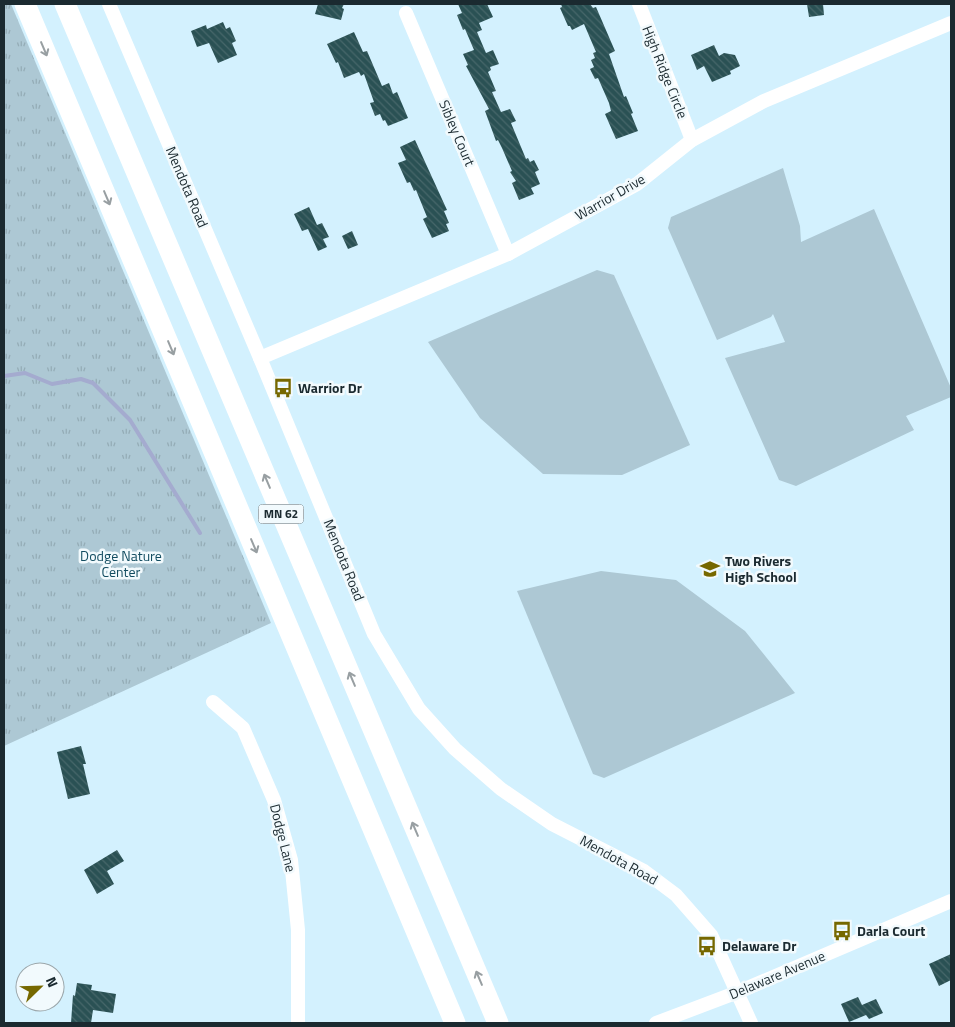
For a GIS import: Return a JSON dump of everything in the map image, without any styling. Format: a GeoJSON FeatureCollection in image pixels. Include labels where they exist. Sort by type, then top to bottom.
{"type":"FeatureCollection","features":[{"type":"Feature","properties":{"kind":"highway","name":"MN 62"},"geometry":{"type":"LineString","coordinates":[[25,4],[455,1023]]}},
{"type":"Feature","properties":{"kind":"highway","name":"MN 62"},"geometry":{"type":"LineString","coordinates":[[65,4],[498,1023]]}},
{"type":"Feature","properties":{"kind":"street","name":"Mendota Road"},"geometry":{"type":"LineString","coordinates":[[109,4],[260,358],[374,634],[419,709],[455,749],[501,788],[552,824],[644,871],[676,894],[711,935],[752,1023]]}},
{"type":"Feature","properties":{"kind":"street","name":"High Ridge Circle"},"geometry":{"type":"LineString","coordinates":[[639,4],[692,140]]}},
{"type":"Feature","properties":{"kind":"street","name":"Sibley Court"},"geometry":{"type":"LineString","coordinates":[[406,13],[508,254]]}},
{"type":"Feature","properties":{"kind":"street","name":"Warrior Drive"},"geometry":{"type":"LineString","coordinates":[[260,358],[508,254],[637,184],[692,140],[764,101],[951,23]]}},
{"type":"Feature","properties":{"kind":"street","name":"Dodge Lane"},"geometry":{"type":"LineString","coordinates":[[213,702],[244,728],[274,800],[291,860],[298,930],[298,1023]]}},
{"type":"Feature","properties":{"kind":"street","name":"Delaware Avenue"},"geometry":{"type":"LineString","coordinates":[[656,1023],[738,992],[951,901]]}},
{"type":"Feature","properties":{"kind":"green space","name":"Dodge Nature Center"},"geometry":{"type":"Polygon","coordinates":[[[4,4],[11,4],[271,623],[4,746],[4,4]]]}},
{"type":"Feature","properties":{"kind":"green space"},"geometry":{"type":"Polygon","coordinates":[[[783,168],[800,226],[801,242],[874,209],[951,388],[951,397],[906,416],[914,430],[796,486],[779,480],[725,358],[785,342],[773,314],[771,317],[717,340],[668,228],[671,217],[783,168]]]}},
{"type":"Feature","properties":{"kind":"green space"},"geometry":{"type":"Polygon","coordinates":[[[597,270],[614,275],[690,445],[622,475],[543,474],[480,418],[428,342],[597,270]]]}},
{"type":"Feature","properties":{"kind":"green space"},"geometry":{"type":"Polygon","coordinates":[[[601,571],[676,580],[745,631],[795,693],[604,778],[593,774],[517,591],[601,571]]]}},
{"type":"Feature","properties":{"kind":"building"},"geometry":{"type":"Polygon","coordinates":[[[318,4],[344,4],[341,20],[315,14],[318,4]]]}},
{"type":"Feature","properties":{"kind":"building"},"geometry":{"type":"Polygon","coordinates":[[[458,4],[487,4],[493,17],[479,23],[482,30],[477,32],[486,53],[493,50],[499,64],[490,67],[491,70],[488,72],[496,91],[492,92],[501,112],[510,109],[516,121],[511,123],[526,159],[528,158],[530,162],[534,160],[539,170],[535,172],[540,184],[531,188],[534,194],[519,200],[512,183],[516,181],[510,172],[512,171],[498,140],[496,141],[485,111],[489,109],[466,66],[468,65],[463,54],[474,50],[457,15],[462,13],[458,4]]]}},
{"type":"Feature","properties":{"kind":"building"},"geometry":{"type":"Polygon","coordinates":[[[561,4],[590,4],[593,8],[596,7],[615,51],[609,54],[624,97],[626,96],[633,113],[631,114],[638,131],[616,139],[605,114],[611,111],[609,103],[598,78],[595,79],[590,69],[594,67],[591,60],[595,58],[593,53],[596,52],[584,24],[572,30],[568,26],[560,8],[562,7],[561,4]]]}},
{"type":"Feature","properties":{"kind":"building"},"geometry":{"type":"Polygon","coordinates":[[[807,4],[823,4],[824,15],[809,17],[807,4]]]}},
{"type":"Feature","properties":{"kind":"building"},"geometry":{"type":"Polygon","coordinates":[[[223,22],[226,29],[230,27],[236,41],[232,43],[237,55],[218,63],[209,43],[197,47],[191,31],[206,25],[207,29],[223,22]]]}},
{"type":"Feature","properties":{"kind":"building"},"geometry":{"type":"Polygon","coordinates":[[[354,32],[363,52],[367,51],[382,86],[389,83],[393,94],[397,92],[408,118],[388,126],[380,114],[375,116],[370,103],[374,102],[364,74],[361,76],[359,72],[344,78],[338,62],[336,63],[327,44],[354,32]]]}},
{"type":"Feature","properties":{"kind":"building"},"geometry":{"type":"Polygon","coordinates":[[[714,45],[719,56],[724,53],[735,55],[740,66],[730,71],[731,74],[712,82],[704,66],[697,70],[691,55],[714,45]]]}},
{"type":"Feature","properties":{"kind":"building"},"geometry":{"type":"Polygon","coordinates":[[[415,140],[447,210],[444,211],[449,223],[446,224],[449,231],[432,238],[423,219],[427,217],[416,190],[414,191],[410,182],[407,183],[398,163],[406,160],[400,147],[415,140]]]}},
{"type":"Feature","properties":{"kind":"building"},"geometry":{"type":"Polygon","coordinates":[[[309,207],[317,225],[322,223],[329,237],[323,239],[327,247],[318,251],[308,229],[302,231],[294,214],[309,207]]]}},
{"type":"Feature","properties":{"kind":"building"},"geometry":{"type":"Polygon","coordinates":[[[352,231],[358,245],[348,249],[342,236],[352,231]]]}},
{"type":"Feature","properties":{"kind":"building"},"geometry":{"type":"Polygon","coordinates":[[[81,746],[86,764],[83,764],[90,794],[68,799],[57,752],[81,746]]]}},
{"type":"Feature","properties":{"kind":"building"},"geometry":{"type":"Polygon","coordinates":[[[117,850],[124,861],[107,871],[114,884],[97,894],[84,870],[117,850]]]}},
{"type":"Feature","properties":{"kind":"building"},"geometry":{"type":"Polygon","coordinates":[[[951,954],[951,980],[939,986],[929,964],[951,954]]]}},
{"type":"Feature","properties":{"kind":"building"},"geometry":{"type":"Polygon","coordinates":[[[77,983],[92,985],[91,990],[116,994],[113,1013],[93,1010],[91,1023],[71,1023],[73,995],[75,996],[77,983]]]}},
{"type":"Feature","properties":{"kind":"building"},"geometry":{"type":"Polygon","coordinates":[[[858,997],[862,1005],[876,999],[883,1013],[869,1019],[866,1015],[849,1022],[841,1004],[858,997]]]}},
{"type":"Feature","properties":{"kind":"waterway"},"geometry":{"type":"LineString","coordinates":[[4,376],[25,373],[52,384],[81,379],[93,383],[130,420],[200,533]]}},
{"type":"Feature","properties":{"kind":"place","name":"Warrior Dr"},"geometry":{"type":"Point","coordinates":[283,388]}},
{"type":"Feature","properties":{"kind":"place","name":"Two Rivers High School"},"geometry":{"type":"Point","coordinates":[710,569]}},
{"type":"Feature","properties":{"kind":"place","name":"Darla Court"},"geometry":{"type":"Point","coordinates":[842,931]}},
{"type":"Feature","properties":{"kind":"place","name":"Delaware Dr"},"geometry":{"type":"Point","coordinates":[707,946]}}]}
